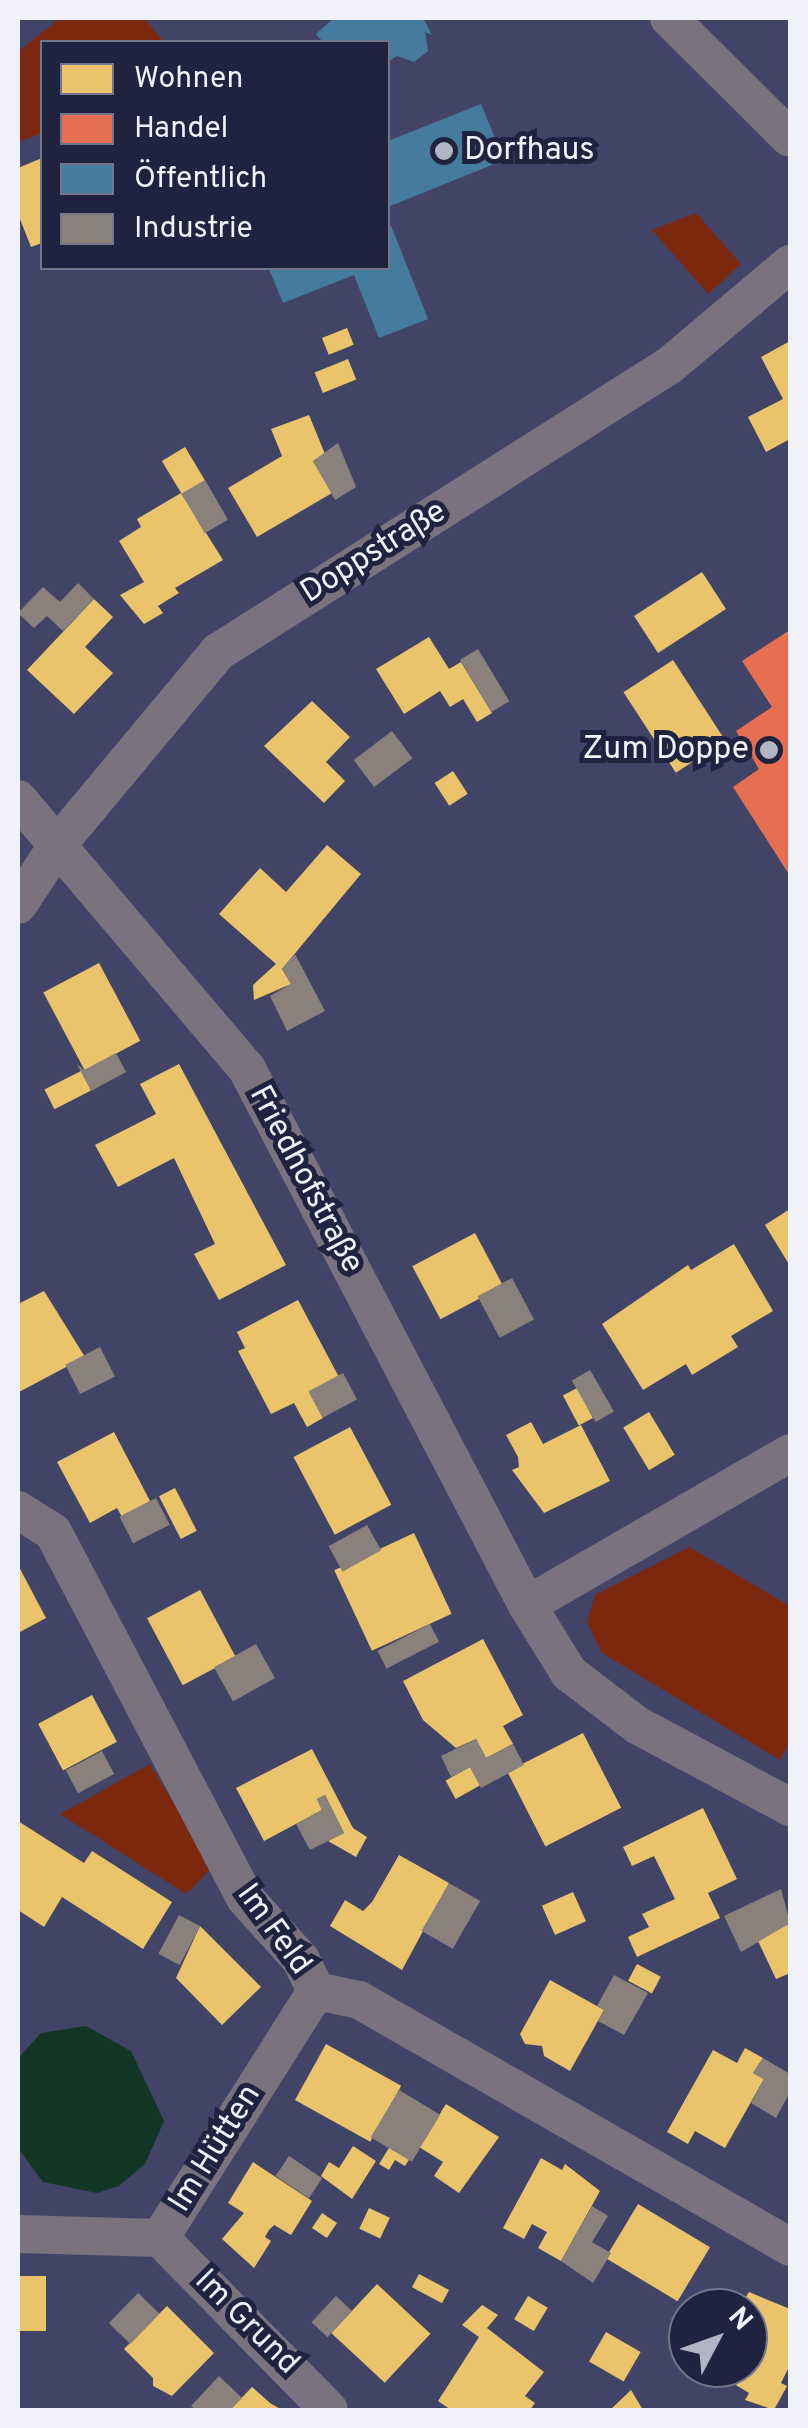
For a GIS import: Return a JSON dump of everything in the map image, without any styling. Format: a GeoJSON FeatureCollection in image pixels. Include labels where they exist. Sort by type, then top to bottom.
{"type":"FeatureCollection","features":[{"type":"Feature","properties":{"kind":"street"},"geometry":{"type":"LineString","coordinates":[[669,18],[790,138]]}},
{"type":"Feature","properties":{"kind":"street","name":"Doppstraße"},"geometry":{"type":"LineString","coordinates":[[18,905],[59,842],[218,652],[670,365],[790,264]]}},
{"type":"Feature","properties":{"kind":"street","name":"Friedhofstraße"},"geometry":{"type":"LineString","coordinates":[[18,800],[59,842],[247,1069],[527,1605],[569,1674],[637,1725],[790,1807]]}},
{"type":"Feature","properties":{"kind":"street"},"geometry":{"type":"LineString","coordinates":[[527,1605],[790,1453]]}},
{"type":"Feature","properties":{"kind":"street","name":"Im Feld"},"geometry":{"type":"LineString","coordinates":[[18,1510],[52,1532],[245,1898],[301,1960],[316,1991],[359,2000],[790,2247]]}},
{"type":"Feature","properties":{"kind":"street","name":"Im Hütten"},"geometry":{"type":"LineString","coordinates":[[18,2234],[160,2238],[316,1991]]}},
{"type":"Feature","properties":{"kind":"street","name":"Im Grund"},"geometry":{"type":"LineString","coordinates":[[160,2238],[329,2410]]}},
{"type":"Feature","properties":{"kind":"shaded area"},"geometry":{"type":"Polygon","coordinates":[[[60,18],[144,18],[162,40],[40,40],[40,134],[18,142],[18,52],[60,18]]]}},
{"type":"Feature","properties":{"kind":"shaded area"},"geometry":{"type":"Polygon","coordinates":[[[696,213],[741,264],[708,294],[652,230],[696,213]]]}},
{"type":"Feature","properties":{"kind":"shaded area"},"geometry":{"type":"Polygon","coordinates":[[[689,1547],[790,1606],[790,1741],[780,1760],[602,1653],[587,1622],[595,1595],[689,1547]]]}},
{"type":"Feature","properties":{"kind":"shaded area"},"geometry":{"type":"Polygon","coordinates":[[[150,1764],[212,1868],[186,1894],[60,1814],[150,1764]]]}},
{"type":"Feature","properties":{"kind":"shaded area"},"geometry":{"type":"Polygon","coordinates":[[[86,2026],[131,2051],[164,2121],[145,2164],[119,2186],[97,2193],[43,2182],[18,2148],[19,2057],[41,2033],[86,2026]]]}},
{"type":"Feature","properties":{"kind":"building: Wohnen"},"geometry":{"type":"Polygon","coordinates":[[[40,159],[40,244],[31,247],[18,214],[18,168],[40,159]]]}},
{"type":"Feature","properties":{"kind":"building: Wohnen"},"geometry":{"type":"Polygon","coordinates":[[[347,328],[354,345],[329,355],[322,338],[347,328]]]}},
{"type":"Feature","properties":{"kind":"building: Wohnen"},"geometry":{"type":"Polygon","coordinates":[[[790,341],[790,439],[766,452],[748,417],[783,399],[761,357],[790,341]]]}},
{"type":"Feature","properties":{"kind":"building: Wohnen"},"geometry":{"type":"Polygon","coordinates":[[[348,359],[356,379],[323,393],[315,372],[348,359]]]}},
{"type":"Feature","properties":{"kind":"building: Wohnen"},"geometry":{"type":"Polygon","coordinates":[[[309,415],[325,454],[313,461],[332,493],[257,537],[228,488],[282,456],[271,429],[309,415]]]}},
{"type":"Feature","properties":{"kind":"building: Wohnen"},"geometry":{"type":"Polygon","coordinates":[[[185,447],[205,480],[182,494],[162,461],[185,447]]]}},
{"type":"Feature","properties":{"kind":"building: Wohnen"},"geometry":{"type":"Polygon","coordinates":[[[181,493],[223,560],[175,588],[179,593],[158,606],[163,613],[144,624],[120,595],[144,582],[119,541],[141,527],[137,519],[181,493]]]}},
{"type":"Feature","properties":{"kind":"building: Wohnen"},"geometry":{"type":"Polygon","coordinates":[[[702,572],[726,609],[658,653],[634,616],[702,572]]]}},
{"type":"Feature","properties":{"kind":"building: Wohnen"},"geometry":{"type":"Polygon","coordinates":[[[94,599],[113,617],[85,647],[113,673],[74,714],[27,670],[94,599]]]}},
{"type":"Feature","properties":{"kind":"building: Wohnen"},"geometry":{"type":"Polygon","coordinates":[[[429,637],[449,669],[461,662],[492,713],[477,722],[463,699],[450,707],[440,691],[404,714],[376,669],[429,637]]]}},
{"type":"Feature","properties":{"kind":"building: Wohnen"},"geometry":{"type":"Polygon","coordinates":[[[673,660],[725,741],[676,773],[624,692],[673,660]]]}},
{"type":"Feature","properties":{"kind":"building: Wohnen"},"geometry":{"type":"Polygon","coordinates":[[[312,701],[350,737],[326,762],[345,781],[324,803],[264,746],[312,701]]]}},
{"type":"Feature","properties":{"kind":"building: Wohnen"},"geometry":{"type":"Polygon","coordinates":[[[453,771],[468,794],[449,806],[435,783],[453,771]]]}},
{"type":"Feature","properties":{"kind":"building: Wohnen"},"geometry":{"type":"Polygon","coordinates":[[[327,845],[361,874],[282,969],[291,984],[254,1000],[253,985],[276,964],[219,914],[260,868],[286,892],[327,845]]]}},
{"type":"Feature","properties":{"kind":"building: Wohnen"},"geometry":{"type":"Polygon","coordinates":[[[99,963],[140,1041],[85,1070],[43,993],[99,963]]]}},
{"type":"Feature","properties":{"kind":"building: Wohnen"},"geometry":{"type":"Polygon","coordinates":[[[179,1064],[286,1265],[219,1300],[194,1254],[215,1244],[174,1158],[118,1187],[95,1145],[156,1114],[140,1084],[179,1064]]]}},
{"type":"Feature","properties":{"kind":"building: Wohnen"},"geometry":{"type":"Polygon","coordinates":[[[81,1071],[91,1091],[54,1109],[44,1090],[81,1071]]]}},
{"type":"Feature","properties":{"kind":"building: Wohnen"},"geometry":{"type":"Polygon","coordinates":[[[790,1209],[790,1266],[765,1225],[790,1209]]]}},
{"type":"Feature","properties":{"kind":"building: Wohnen"},"geometry":{"type":"Polygon","coordinates":[[[475,1233],[503,1286],[440,1319],[412,1266],[475,1233]]]}},
{"type":"Feature","properties":{"kind":"building: Wohnen"},"geometry":{"type":"Polygon","coordinates":[[[734,1244],[773,1311],[731,1336],[738,1347],[692,1375],[686,1364],[643,1390],[602,1324],[688,1265],[691,1270],[734,1244]]]}},
{"type":"Feature","properties":{"kind":"building: Wohnen"},"geometry":{"type":"Polygon","coordinates":[[[44,1291],[85,1357],[19,1392],[18,1304],[44,1291]]]}},
{"type":"Feature","properties":{"kind":"building: Wohnen"},"geometry":{"type":"Polygon","coordinates":[[[298,1300],[340,1379],[310,1394],[323,1418],[307,1427],[294,1403],[271,1414],[238,1351],[245,1348],[237,1332],[298,1300]]]}},
{"type":"Feature","properties":{"kind":"building: Wohnen"},"geometry":{"type":"Polygon","coordinates":[[[577,1388],[593,1418],[579,1426],[563,1396],[577,1388]]]}},
{"type":"Feature","properties":{"kind":"building: Wohnen"},"geometry":{"type":"Polygon","coordinates":[[[649,1412],[675,1455],[649,1470],[623,1427],[649,1412]]]}},
{"type":"Feature","properties":{"kind":"building: Wohnen"},"geometry":{"type":"Polygon","coordinates":[[[531,1422],[543,1444],[581,1425],[610,1481],[544,1513],[512,1470],[519,1467],[518,1457],[506,1435],[531,1422]]]}},
{"type":"Feature","properties":{"kind":"building: Wohnen"},"geometry":{"type":"Polygon","coordinates":[[[350,1427],[391,1505],[335,1535],[293,1457],[350,1427]]]}},
{"type":"Feature","properties":{"kind":"building: Wohnen"},"geometry":{"type":"Polygon","coordinates":[[[114,1432],[150,1501],[122,1517],[117,1508],[90,1523],[57,1462],[114,1432]]]}},
{"type":"Feature","properties":{"kind":"building: Wohnen"},"geometry":{"type":"Polygon","coordinates":[[[175,1488],[197,1531],[181,1539],[159,1496],[175,1488]]]}},
{"type":"Feature","properties":{"kind":"building: Wohnen"},"geometry":{"type":"Polygon","coordinates":[[[414,1533],[452,1614],[372,1651],[334,1570],[414,1533]]]}},
{"type":"Feature","properties":{"kind":"building: Wohnen"},"geometry":{"type":"Polygon","coordinates":[[[18,1565],[46,1618],[18,1633],[18,1565]]]}},
{"type":"Feature","properties":{"kind":"building: Wohnen"},"geometry":{"type":"Polygon","coordinates":[[[200,1590],[236,1657],[183,1685],[147,1618],[200,1590]]]}},
{"type":"Feature","properties":{"kind":"building: Wohnen"},"geometry":{"type":"Polygon","coordinates":[[[483,1639],[523,1715],[503,1726],[513,1744],[486,1758],[476,1739],[456,1748],[423,1720],[403,1681],[483,1639]]]}},
{"type":"Feature","properties":{"kind":"building: Wohnen"},"geometry":{"type":"Polygon","coordinates":[[[92,1695],[117,1742],[63,1770],[38,1724],[92,1695]]]}},
{"type":"Feature","properties":{"kind":"building: Wohnen"},"geometry":{"type":"Polygon","coordinates":[[[583,1733],[621,1808],[545,1846],[507,1772],[583,1733]]]}},
{"type":"Feature","properties":{"kind":"building: Wohnen"},"geometry":{"type":"Polygon","coordinates":[[[312,1749],[353,1828],[367,1837],[356,1857],[328,1841],[344,1833],[325,1795],[317,1799],[322,1810],[264,1841],[236,1788],[312,1749]]]}},
{"type":"Feature","properties":{"kind":"building: Wohnen"},"geometry":{"type":"Polygon","coordinates":[[[470,1767],[480,1785],[456,1799],[446,1781],[470,1767]]]}},
{"type":"Feature","properties":{"kind":"building: Wohnen"},"geometry":{"type":"Polygon","coordinates":[[[703,1808],[737,1879],[708,1893],[720,1918],[637,1957],[628,1937],[649,1927],[642,1914],[675,1899],[654,1856],[632,1866],[623,1847],[703,1808]]]}},
{"type":"Feature","properties":{"kind":"building: Wohnen"},"geometry":{"type":"Polygon","coordinates":[[[18,1821],[84,1863],[92,1851],[172,1902],[143,1949],[62,1897],[44,1927],[18,1910],[18,1821]]]}},
{"type":"Feature","properties":{"kind":"building: Wohnen"},"geometry":{"type":"Polygon","coordinates":[[[399,1855],[449,1883],[402,1970],[330,1926],[345,1900],[363,1911],[372,1902],[399,1855]]]}},
{"type":"Feature","properties":{"kind":"building: Wohnen"},"geometry":{"type":"Polygon","coordinates":[[[573,1892],[586,1921],[555,1935],[542,1906],[573,1892]]]}},
{"type":"Feature","properties":{"kind":"building: Wohnen"},"geometry":{"type":"Polygon","coordinates":[[[790,1923],[790,1973],[776,1979],[758,1941],[790,1923]]]}},
{"type":"Feature","properties":{"kind":"building: Wohnen"},"geometry":{"type":"Polygon","coordinates":[[[200,1926],[261,1987],[222,2025],[176,1978],[200,1926]]]}},
{"type":"Feature","properties":{"kind":"building: Wohnen"},"geometry":{"type":"Polygon","coordinates":[[[637,1964],[661,1977],[652,1993],[628,1981],[637,1964]]]}},
{"type":"Feature","properties":{"kind":"building: Wohnen"},"geometry":{"type":"Polygon","coordinates":[[[550,1980],[604,2010],[570,2071],[544,2056],[542,2046],[525,2044],[520,2034],[550,1980]]]}},
{"type":"Feature","properties":{"kind":"building: Wohnen"},"geometry":{"type":"Polygon","coordinates":[[[326,2044],[401,2086],[370,2142],[295,2100],[326,2044]]]}},
{"type":"Feature","properties":{"kind":"building: Wohnen"},"geometry":{"type":"Polygon","coordinates":[[[745,2048],[763,2058],[753,2073],[764,2079],[725,2148],[695,2131],[688,2144],[667,2132],[713,2050],[737,2063],[745,2048]]]}},
{"type":"Feature","properties":{"kind":"building: Wohnen"},"geometry":{"type":"Polygon","coordinates":[[[446,2104],[499,2137],[459,2193],[434,2176],[443,2162],[419,2147],[446,2104]]]}},
{"type":"Feature","properties":{"kind":"building: Wohnen"},"geometry":{"type":"Polygon","coordinates":[[[392,2143],[412,2155],[405,2166],[395,2160],[389,2170],[379,2164],[392,2143]]]}},
{"type":"Feature","properties":{"kind":"building: Wohnen"},"geometry":{"type":"Polygon","coordinates":[[[353,2146],[376,2161],[352,2199],[321,2176],[329,2162],[339,2168],[353,2146]]]}},
{"type":"Feature","properties":{"kind":"building: Wohnen"},"geometry":{"type":"Polygon","coordinates":[[[541,2158],[562,2170],[565,2164],[600,2191],[561,2261],[538,2248],[547,2232],[532,2224],[524,2239],[503,2228],[541,2158]]]}},
{"type":"Feature","properties":{"kind":"building: Wohnen"},"geometry":{"type":"Polygon","coordinates":[[[253,2162],[312,2201],[291,2235],[274,2225],[269,2230],[265,2237],[271,2241],[254,2268],[222,2239],[244,2213],[228,2203],[253,2162]]]}},
{"type":"Feature","properties":{"kind":"building: Wohnen"},"geometry":{"type":"Polygon","coordinates":[[[638,2204],[710,2247],[686,2288],[668,2288],[668,2296],[606,2258],[638,2204]]]}},
{"type":"Feature","properties":{"kind":"building: Wohnen"},"geometry":{"type":"Polygon","coordinates":[[[369,2208],[390,2218],[380,2239],[359,2229],[369,2208]]]}},
{"type":"Feature","properties":{"kind":"building: Wohnen"},"geometry":{"type":"Polygon","coordinates":[[[322,2213],[337,2223],[327,2238],[312,2228],[322,2213]]]}},
{"type":"Feature","properties":{"kind":"building: Wohnen"},"geometry":{"type":"Polygon","coordinates":[[[419,2274],[449,2290],[442,2303],[412,2287],[419,2274]]]}},
{"type":"Feature","properties":{"kind":"building: Wohnen"},"geometry":{"type":"Polygon","coordinates":[[[18,2276],[46,2276],[46,2331],[18,2331],[18,2276]]]}},
{"type":"Feature","properties":{"kind":"building: Wohnen"},"geometry":{"type":"Polygon","coordinates":[[[377,2284],[430,2334],[385,2383],[331,2333],[377,2284]]]}},
{"type":"Feature","properties":{"kind":"building: Wohnen"},"geometry":{"type":"Polygon","coordinates":[[[528,2296],[548,2308],[534,2331],[514,2319],[528,2296]]]}},
{"type":"Feature","properties":{"kind":"building: Wohnen"},"geometry":{"type":"Polygon","coordinates":[[[768,2300],[790,2309],[790,2365],[781,2383],[787,2386],[774,2410],[745,2400],[749,2393],[741,2388],[768,2388],[768,2300]]]}},
{"type":"Feature","properties":{"kind":"building: Wohnen"},"geometry":{"type":"Polygon","coordinates":[[[482,2305],[498,2315],[487,2328],[544,2372],[525,2396],[535,2403],[530,2410],[451,2410],[438,2401],[479,2337],[462,2325],[482,2305]]]}},
{"type":"Feature","properties":{"kind":"building: Wohnen"},"geometry":{"type":"Polygon","coordinates":[[[167,2306],[214,2353],[172,2396],[153,2386],[153,2378],[124,2349],[167,2306]]]}},
{"type":"Feature","properties":{"kind":"building: Wohnen"},"geometry":{"type":"Polygon","coordinates":[[[606,2332],[641,2352],[624,2381],[589,2361],[606,2332]]]}},
{"type":"Feature","properties":{"kind":"building: Wohnen"},"geometry":{"type":"Polygon","coordinates":[[[252,2387],[270,2403],[282,2410],[230,2410],[252,2387]]]}},
{"type":"Feature","properties":{"kind":"building: Wohnen"},"geometry":{"type":"Polygon","coordinates":[[[631,2390],[643,2410],[610,2410],[631,2390]]]}},
{"type":"Feature","properties":{"kind":"building: Handel","name":"Zum Doppe"},"geometry":{"type":"Polygon","coordinates":[[[790,630],[790,876],[733,787],[759,769],[736,731],[772,707],[742,661],[790,630]]]}},
{"type":"Feature","properties":{"kind":"building: Öffentlich"},"geometry":{"type":"Polygon","coordinates":[[[334,18],[423,18],[432,35],[425,32],[428,51],[414,62],[397,56],[390,60],[390,40],[321,40],[316,34],[334,18]]]}},
{"type":"Feature","properties":{"kind":"building: Öffentlich","name":"Dorfhaus"},"geometry":{"type":"Polygon","coordinates":[[[481,104],[504,160],[390,206],[390,140],[481,104]]]}},
{"type":"Feature","properties":{"kind":"building: Öffentlich","name":"Dorfhaus"},"geometry":{"type":"Polygon","coordinates":[[[390,223],[428,319],[379,338],[354,275],[283,303],[269,270],[390,270],[390,223]]]}},
{"type":"Feature","properties":{"kind":"building: Industrie"},"geometry":{"type":"Polygon","coordinates":[[[338,443],[356,487],[335,500],[313,461],[338,443]]]}},
{"type":"Feature","properties":{"kind":"building: Industrie"},"geometry":{"type":"Polygon","coordinates":[[[205,480],[228,520],[205,533],[182,494],[205,480]]]}},
{"type":"Feature","properties":{"kind":"building: Industrie"},"geometry":{"type":"Polygon","coordinates":[[[78,583],[94,599],[63,631],[47,616],[34,628],[18,613],[43,587],[60,602],[78,583]]]}},
{"type":"Feature","properties":{"kind":"building: Industrie"},"geometry":{"type":"Polygon","coordinates":[[[478,649],[509,701],[491,712],[460,660],[478,649]]]}},
{"type":"Feature","properties":{"kind":"building: Industrie"},"geometry":{"type":"Polygon","coordinates":[[[392,731],[412,758],[374,787],[354,760],[392,731]]]}},
{"type":"Feature","properties":{"kind":"building: Industrie"},"geometry":{"type":"Polygon","coordinates":[[[295,954],[325,1011],[287,1031],[270,996],[291,984],[282,969],[295,954]]]}},
{"type":"Feature","properties":{"kind":"building: Industrie"},"geometry":{"type":"Polygon","coordinates":[[[116,1053],[126,1072],[91,1091],[77,1064],[84,1070],[116,1053]]]}},
{"type":"Feature","properties":{"kind":"building: Industrie"},"geometry":{"type":"Polygon","coordinates":[[[512,1278],[534,1319],[500,1338],[478,1296],[512,1278]]]}},
{"type":"Feature","properties":{"kind":"building: Industrie"},"geometry":{"type":"Polygon","coordinates":[[[100,1347],[115,1376],[80,1394],[65,1365],[100,1347]]]}},
{"type":"Feature","properties":{"kind":"building: Industrie"},"geometry":{"type":"Polygon","coordinates":[[[590,1370],[614,1412],[596,1422],[572,1380],[590,1370]]]}},
{"type":"Feature","properties":{"kind":"building: Industrie"},"geometry":{"type":"Polygon","coordinates":[[[343,1373],[357,1399],[323,1418],[309,1391],[343,1373]]]}},
{"type":"Feature","properties":{"kind":"building: Industrie"},"geometry":{"type":"Polygon","coordinates":[[[156,1498],[170,1525],[133,1543],[119,1517],[156,1498]]]}},
{"type":"Feature","properties":{"kind":"building: Industrie"},"geometry":{"type":"Polygon","coordinates":[[[367,1525],[381,1550],[343,1572],[329,1546],[367,1525]]]}},
{"type":"Feature","properties":{"kind":"building: Industrie"},"geometry":{"type":"Polygon","coordinates":[[[430,1624],[439,1642],[387,1669],[377,1651],[430,1624]]]}},
{"type":"Feature","properties":{"kind":"building: Industrie"},"geometry":{"type":"Polygon","coordinates":[[[256,1644],[275,1678],[233,1701],[214,1667],[256,1644]]]}},
{"type":"Feature","properties":{"kind":"building: Industrie"},"geometry":{"type":"Polygon","coordinates":[[[476,1739],[486,1758],[513,1744],[524,1765],[481,1788],[470,1767],[451,1777],[441,1756],[476,1739]]]}},
{"type":"Feature","properties":{"kind":"building: Industrie"},"geometry":{"type":"Polygon","coordinates":[[[102,1751],[114,1774],[78,1793],[66,1770],[102,1751]]]}},
{"type":"Feature","properties":{"kind":"building: Industrie"},"geometry":{"type":"Polygon","coordinates":[[[325,1795],[344,1833],[310,1850],[296,1824],[322,1810],[317,1799],[325,1795]]]}},
{"type":"Feature","properties":{"kind":"building: Industrie"},"geometry":{"type":"Polygon","coordinates":[[[449,1883],[480,1901],[453,1949],[422,1931],[449,1883]]]}},
{"type":"Feature","properties":{"kind":"building: Industrie"},"geometry":{"type":"Polygon","coordinates":[[[781,1889],[790,1923],[741,1952],[724,1916],[781,1889]]]}},
{"type":"Feature","properties":{"kind":"building: Industrie"},"geometry":{"type":"Polygon","coordinates":[[[179,1915],[200,1926],[180,1965],[158,1954],[179,1915]]]}},
{"type":"Feature","properties":{"kind":"building: Industrie"},"geometry":{"type":"Polygon","coordinates":[[[614,1975],[648,1993],[624,2035],[598,2021],[604,2010],[597,2006],[614,1975]]]}},
{"type":"Feature","properties":{"kind":"building: Industrie"},"geometry":{"type":"Polygon","coordinates":[[[763,2058],[790,2074],[790,2092],[776,2118],[751,2103],[764,2079],[753,2073],[763,2058]]]}},
{"type":"Feature","properties":{"kind":"building: Industrie"},"geometry":{"type":"Polygon","coordinates":[[[399,2090],[440,2115],[412,2162],[371,2137],[399,2090]]]}},
{"type":"Feature","properties":{"kind":"building: Industrie"},"geometry":{"type":"Polygon","coordinates":[[[289,2156],[322,2178],[309,2198],[276,2176],[289,2156]]]}},
{"type":"Feature","properties":{"kind":"building: Industrie"},"geometry":{"type":"Polygon","coordinates":[[[592,2206],[608,2216],[592,2242],[611,2253],[593,2283],[561,2261],[592,2206]]]}},
{"type":"Feature","properties":{"kind":"building: Industrie"},"geometry":{"type":"Polygon","coordinates":[[[138,2293],[160,2314],[130,2344],[109,2323],[138,2293]]]}},
{"type":"Feature","properties":{"kind":"building: Industrie"},"geometry":{"type":"Polygon","coordinates":[[[336,2296],[352,2311],[328,2337],[311,2322],[336,2296]]]}},
{"type":"Feature","properties":{"kind":"building: Industrie"},"geometry":{"type":"Polygon","coordinates":[[[219,2376],[242,2398],[230,2410],[196,2410],[191,2406],[219,2376]]]}},
{"type":"Feature","properties":{"kind":"place","name":"Dorfhaus"},"geometry":{"type":"Point","coordinates":[444,151]}},
{"type":"Feature","properties":{"kind":"place","name":"Zum Doppe"},"geometry":{"type":"Point","coordinates":[769,750]}}]}
